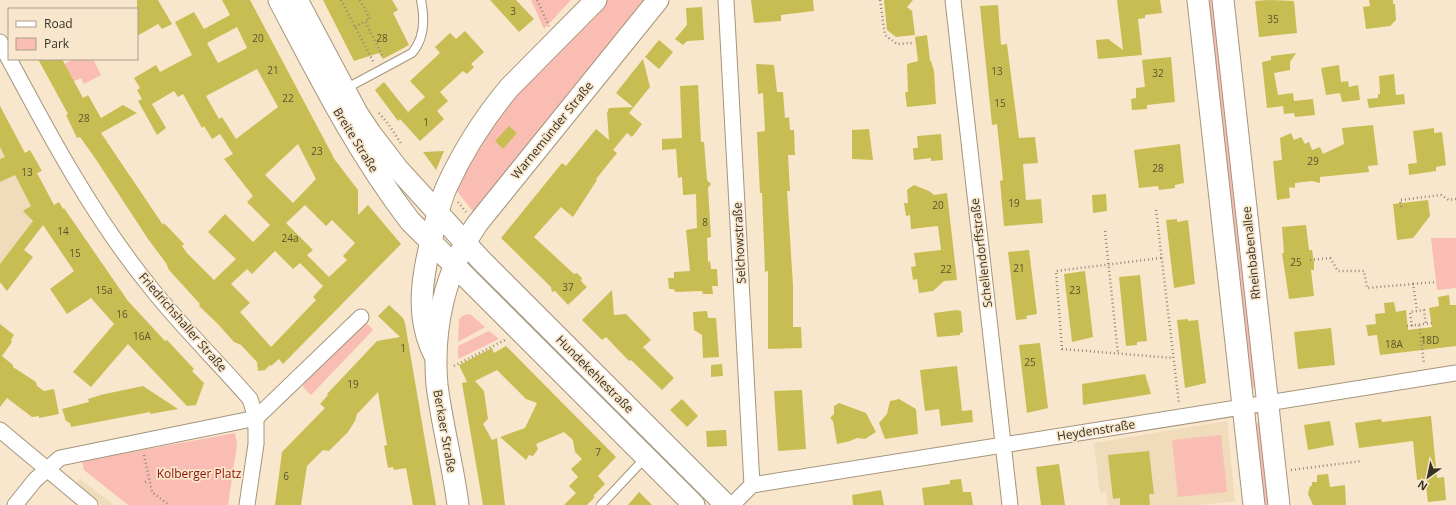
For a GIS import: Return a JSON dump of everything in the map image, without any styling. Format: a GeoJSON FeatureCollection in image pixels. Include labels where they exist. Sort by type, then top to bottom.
{"type":"FeatureCollection","features":[{"type":"Feature","properties":{"kind":"street","name":"Breite Straße"},"geometry":{"type":"LineString","coordinates":[[279,0],[337,94],[371,134],[397,168],[464,242]]}},
{"type":"Feature","properties":{"kind":"street","name":"Breite Straße"},"geometry":{"type":"LineString","coordinates":[[297,0],[337,94],[372,167],[410,221],[453,265]]}},
{"type":"Feature","properties":{"kind":"street"},"geometry":{"type":"LineString","coordinates":[[438,213],[446,187],[457,166],[496,104],[509,88],[596,0]]}},
{"type":"Feature","properties":{"kind":"street","name":"Warnemünder Straße"},"geometry":{"type":"LineString","coordinates":[[453,265],[464,242],[477,224],[658,0]]}},
{"type":"Feature","properties":{"kind":"street","name":"Selchowstraße"},"geometry":{"type":"LineString","coordinates":[[726,0],[752,485]]}},
{"type":"Feature","properties":{"kind":"street","name":"Schellendorffstraße"},"geometry":{"type":"LineString","coordinates":[[952,0],[1010,505]]}},
{"type":"Feature","properties":{"kind":"street","name":"Rheinbabenallee"},"geometry":{"type":"LineString","coordinates":[[1198,0],[1254,505]]}},
{"type":"Feature","properties":{"kind":"street","name":"Rheinbabenallee"},"geometry":{"type":"LineString","coordinates":[[1223,0],[1279,505]]}},
{"type":"Feature","properties":{"kind":"street","name":"Friedrichshaller Straße"},"geometry":{"type":"LineString","coordinates":[[0,42],[8,57]]}},
{"type":"Feature","properties":{"kind":"street","name":"Friedrichshaller Straße"},"geometry":{"type":"LineString","coordinates":[[10,60],[63,159],[104,224],[151,288],[250,399],[256,418]]}},
{"type":"Feature","properties":{"kind":"street","name":"Berkaer Straße"},"geometry":{"type":"LineString","coordinates":[[436,357],[424,327],[422,309],[424,273],[430,242],[438,213]]}},
{"type":"Feature","properties":{"kind":"street","name":"Hundekehlestraße"},"geometry":{"type":"LineString","coordinates":[[464,242],[733,502]]}},
{"type":"Feature","properties":{"kind":"street","name":"Berkaer Straße"},"geometry":{"type":"LineString","coordinates":[[453,265],[443,299],[436,357],[438,387],[458,505]]}},
{"type":"Feature","properties":{"kind":"street","name":"Hundekehlestraße"},"geometry":{"type":"LineString","coordinates":[[453,265],[489,298],[694,505]]}},
{"type":"Feature","properties":{"kind":"street"},"geometry":{"type":"LineString","coordinates":[[15,505],[35,480],[60,458],[256,418],[361,317]]}},
{"type":"Feature","properties":{"kind":"street","name":"Heydenstraße"},"geometry":{"type":"LineString","coordinates":[[752,485],[1456,373]]}},
{"type":"Feature","properties":{"kind":"street"},"geometry":{"type":"LineString","coordinates":[[247,505],[256,444],[256,418]]}},
{"type":"Feature","properties":{"kind":"street"},"geometry":{"type":"LineString","coordinates":[[0,430],[90,505]]}},
{"type":"Feature","properties":{"kind":"street"},"geometry":{"type":"LineString","coordinates":[[733,502],[752,485]]}},
{"type":"Feature","properties":{"kind":"lane","name":"Breite Straße"},"geometry":{"type":"LineString","coordinates":[[337,94],[412,54],[419,45],[423,24],[421,0]]}},
{"type":"Feature","properties":{"kind":"lane"},"geometry":{"type":"LineString","coordinates":[[602,505],[646,456]]}},
{"type":"Feature","properties":{"kind":"path"},"geometry":{"type":"LineString","coordinates":[[341,0],[378,72]]}},
{"type":"Feature","properties":{"kind":"path"},"geometry":{"type":"LineString","coordinates":[[355,27],[370,18],[360,0]]}},
{"type":"Feature","properties":{"kind":"path"},"geometry":{"type":"LineString","coordinates":[[537,0],[548,25],[552,29]]}},
{"type":"Feature","properties":{"kind":"path"},"geometry":{"type":"LineString","coordinates":[[880,0],[885,35],[897,44],[912,43]]}},
{"type":"Feature","properties":{"kind":"path"},"geometry":{"type":"LineString","coordinates":[[364,21],[388,67]]}},
{"type":"Feature","properties":{"kind":"path"},"geometry":{"type":"LineString","coordinates":[[375,109],[389,125],[406,149]]}},
{"type":"Feature","properties":{"kind":"path"},"geometry":{"type":"LineString","coordinates":[[1401,206],[1400,200],[1441,195],[1449,200],[1456,199]]}},
{"type":"Feature","properties":{"kind":"path"},"geometry":{"type":"LineString","coordinates":[[453,196],[467,213]]}},
{"type":"Feature","properties":{"kind":"path"},"geometry":{"type":"LineString","coordinates":[[1156,210],[1179,407]]}},
{"type":"Feature","properties":{"kind":"path"},"geometry":{"type":"LineString","coordinates":[[1105,231],[1118,354]]}},
{"type":"Feature","properties":{"kind":"path"},"geometry":{"type":"LineString","coordinates":[[1162,258],[1056,271],[1062,349],[1173,358]]}},
{"type":"Feature","properties":{"kind":"path"},"geometry":{"type":"LineString","coordinates":[[1310,260],[1330,258],[1338,271],[1364,271],[1367,288],[1436,282]]}},
{"type":"Feature","properties":{"kind":"path"},"geometry":{"type":"LineString","coordinates":[[1413,284],[1417,311]]}},
{"type":"Feature","properties":{"kind":"path"},"geometry":{"type":"LineString","coordinates":[[1412,326],[1410,312],[1424,310],[1426,324]]}},
{"type":"Feature","properties":{"kind":"path"},"geometry":{"type":"LineString","coordinates":[[1407,326],[1432,323]]}},
{"type":"Feature","properties":{"kind":"path"},"geometry":{"type":"LineString","coordinates":[[1419,325],[1425,368]]}},
{"type":"Feature","properties":{"kind":"path"},"geometry":{"type":"LineString","coordinates":[[454,366],[510,337]]}},
{"type":"Feature","properties":{"kind":"path"},"geometry":{"type":"LineString","coordinates":[[143,452],[152,492],[169,505]]}},
{"type":"Feature","properties":{"kind":"path"},"geometry":{"type":"LineString","coordinates":[[1290,470],[1362,461]]}},
{"type":"Feature","properties":{"kind":"path"},"geometry":{"type":"LineString","coordinates":[[145,482],[149,481]]}},
{"type":"Feature","properties":{"kind":"shaded area"},"geometry":{"type":"Polygon","coordinates":[[[0,147],[31,206],[24,212],[33,221],[0,264],[0,147]]]}},
{"type":"Feature","properties":{"kind":"shaded area"},"geometry":{"type":"Polygon","coordinates":[[[1227,421],[1235,501],[1200,505],[1108,505],[1106,492],[1100,493],[1094,443],[1227,421]]]}},
{"type":"Feature","properties":{"kind":"shaded area"},"geometry":{"type":"Polygon","coordinates":[[[80,479],[114,505],[101,505],[74,485],[80,479]]]}},
{"type":"Feature","properties":{"kind":"green space"},"geometry":{"type":"Polygon","coordinates":[[[531,0],[571,0],[544,29],[531,0]]]}},
{"type":"Feature","properties":{"kind":"green space"},"geometry":{"type":"Polygon","coordinates":[[[604,0],[650,0],[475,214],[456,190],[468,164],[506,103],[604,0]]]}},
{"type":"Feature","properties":{"kind":"green space"},"geometry":{"type":"Polygon","coordinates":[[[1203,0],[1218,0],[1260,386],[1246,389],[1203,0]]]}},
{"type":"Feature","properties":{"kind":"green space"},"geometry":{"type":"Polygon","coordinates":[[[71,60],[94,60],[101,75],[84,84],[81,78],[72,82],[65,64],[71,60]]]}},
{"type":"Feature","properties":{"kind":"green space"},"geometry":{"type":"Polygon","coordinates":[[[1431,238],[1456,238],[1456,288],[1437,290],[1431,238]]]}},
{"type":"Feature","properties":{"kind":"green space"},"geometry":{"type":"Polygon","coordinates":[[[483,272],[704,491],[697,498],[480,281],[483,272]]]}},
{"type":"Feature","properties":{"kind":"green space"},"geometry":{"type":"Polygon","coordinates":[[[470,314],[485,327],[458,342],[459,319],[464,315],[470,314]]]}},
{"type":"Feature","properties":{"kind":"green space"},"geometry":{"type":"Polygon","coordinates":[[[365,321],[373,330],[311,395],[303,387],[304,383],[365,321]]]}},
{"type":"Feature","properties":{"kind":"green space"},"geometry":{"type":"Polygon","coordinates":[[[489,331],[499,339],[458,359],[458,346],[489,331]]]}},
{"type":"Feature","properties":{"kind":"green space"},"geometry":{"type":"Polygon","coordinates":[[[1265,422],[1274,505],[1259,505],[1250,424],[1265,422]]]}},
{"type":"Feature","properties":{"kind":"green space","name":"Kolberger Platz"},"geometry":{"type":"Polygon","coordinates":[[[235,433],[237,445],[228,505],[128,505],[84,470],[82,461],[235,433]]]}},
{"type":"Feature","properties":{"kind":"green space"},"geometry":{"type":"Polygon","coordinates":[[[1221,435],[1227,492],[1178,497],[1172,440],[1221,435]]]}},
{"type":"Feature","properties":{"kind":"building"},"geometry":{"type":"Polygon","coordinates":[[[137,0],[158,0],[172,24],[162,29],[158,24],[138,35],[137,0]]]}},
{"type":"Feature","properties":{"kind":"building"},"geometry":{"type":"Polygon","coordinates":[[[222,0],[250,0],[335,160],[358,190],[358,215],[368,205],[401,244],[283,364],[279,359],[265,370],[258,371],[257,362],[241,345],[234,342],[199,306],[200,304],[169,270],[166,263],[148,239],[95,158],[80,137],[77,138],[66,115],[68,114],[39,60],[63,60],[83,98],[88,95],[101,118],[123,105],[137,113],[101,133],[163,225],[164,223],[184,244],[182,246],[187,253],[214,280],[236,259],[208,232],[225,214],[253,242],[270,225],[247,202],[253,196],[224,159],[233,154],[220,134],[212,139],[204,126],[202,128],[183,94],[178,97],[174,91],[152,104],[166,128],[157,135],[138,101],[142,99],[137,90],[140,88],[134,78],[156,65],[160,72],[192,55],[175,22],[194,12],[204,29],[230,15],[222,0]],[[237,27],[207,43],[218,63],[247,48],[237,27]],[[257,69],[206,96],[219,119],[222,117],[236,139],[278,107],[257,69]],[[298,144],[265,175],[293,203],[316,179],[298,144]],[[305,205],[286,223],[313,250],[307,255],[329,277],[347,260],[343,256],[355,243],[332,220],[326,226],[305,205]],[[275,251],[252,274],[247,269],[231,284],[250,303],[240,312],[271,347],[316,300],[313,297],[323,286],[300,263],[293,269],[275,251]]]}},
{"type":"Feature","properties":{"kind":"building"},"geometry":{"type":"Polygon","coordinates":[[[323,0],[392,0],[398,10],[393,13],[409,45],[383,59],[379,53],[354,61],[323,0]]]}},
{"type":"Feature","properties":{"kind":"building"},"geometry":{"type":"Polygon","coordinates":[[[490,0],[516,0],[534,19],[519,32],[490,0]]]}},
{"type":"Feature","properties":{"kind":"building"},"geometry":{"type":"Polygon","coordinates":[[[751,0],[813,0],[814,11],[781,15],[781,21],[754,23],[751,0]]]}},
{"type":"Feature","properties":{"kind":"building"},"geometry":{"type":"Polygon","coordinates":[[[884,0],[913,0],[907,7],[912,11],[915,35],[896,37],[887,30],[884,0]]]}},
{"type":"Feature","properties":{"kind":"building"},"geometry":{"type":"Polygon","coordinates":[[[1117,0],[1160,0],[1162,13],[1145,15],[1145,18],[1138,19],[1142,55],[1098,59],[1096,40],[1108,39],[1123,50],[1117,0]]]}},
{"type":"Feature","properties":{"kind":"building"},"geometry":{"type":"Polygon","coordinates":[[[1369,0],[1393,0],[1393,4],[1395,4],[1396,20],[1390,26],[1366,29],[1363,7],[1370,6],[1369,0]]]}},
{"type":"Feature","properties":{"kind":"building"},"geometry":{"type":"Polygon","coordinates":[[[1255,1],[1294,1],[1297,33],[1259,37],[1255,1]]]}},
{"type":"Feature","properties":{"kind":"building"},"geometry":{"type":"Polygon","coordinates":[[[998,5],[1001,45],[1007,44],[1019,138],[1035,137],[1038,163],[1023,164],[1026,200],[1041,199],[1043,223],[1004,226],[1000,181],[1003,180],[997,124],[992,125],[980,6],[998,5]]]}},
{"type":"Feature","properties":{"kind":"building"},"geometry":{"type":"Polygon","coordinates":[[[702,7],[704,40],[687,41],[683,45],[675,39],[687,25],[686,8],[702,7]]]}},
{"type":"Feature","properties":{"kind":"building"},"geometry":{"type":"Polygon","coordinates":[[[465,31],[484,52],[471,64],[474,67],[467,74],[463,71],[440,92],[448,101],[437,111],[444,119],[420,141],[400,119],[398,121],[375,90],[384,82],[408,112],[425,97],[410,81],[440,53],[435,47],[450,33],[456,39],[465,31]]]}},
{"type":"Feature","properties":{"kind":"building"},"geometry":{"type":"Polygon","coordinates":[[[927,35],[930,61],[934,71],[936,104],[907,107],[905,92],[908,92],[907,64],[918,61],[915,37],[927,35]]]}},
{"type":"Feature","properties":{"kind":"building"},"geometry":{"type":"Polygon","coordinates":[[[659,40],[673,52],[659,69],[645,57],[659,40]]]}},
{"type":"Feature","properties":{"kind":"building"},"geometry":{"type":"Polygon","coordinates":[[[1296,53],[1290,62],[1290,70],[1274,73],[1278,95],[1293,93],[1294,101],[1313,99],[1315,115],[1295,117],[1294,113],[1284,114],[1283,106],[1267,108],[1262,62],[1271,60],[1271,56],[1296,53]]]}},
{"type":"Feature","properties":{"kind":"building"},"geometry":{"type":"Polygon","coordinates":[[[1171,57],[1175,102],[1147,105],[1147,109],[1132,110],[1131,99],[1136,98],[1136,88],[1145,87],[1142,60],[1171,57]]]}},
{"type":"Feature","properties":{"kind":"building"},"geometry":{"type":"Polygon","coordinates":[[[643,59],[650,87],[629,113],[642,124],[632,137],[627,133],[613,150],[617,153],[596,179],[597,180],[573,217],[561,207],[534,237],[574,274],[577,273],[582,278],[581,281],[587,287],[568,305],[555,291],[552,292],[551,287],[501,238],[562,163],[566,166],[596,129],[609,140],[607,113],[609,108],[633,107],[616,93],[643,59]]]}},
{"type":"Feature","properties":{"kind":"building"},"geometry":{"type":"Polygon","coordinates":[[[756,64],[774,65],[777,92],[783,92],[785,118],[789,117],[790,130],[794,130],[795,155],[788,155],[790,191],[787,191],[793,285],[793,327],[801,327],[802,348],[768,349],[768,271],[765,272],[762,193],[760,193],[757,132],[765,131],[763,93],[758,94],[756,64]]]}},
{"type":"Feature","properties":{"kind":"building"},"geometry":{"type":"Polygon","coordinates":[[[1339,65],[1341,82],[1348,81],[1349,87],[1358,85],[1360,100],[1342,102],[1340,93],[1326,95],[1321,68],[1339,65]]]}},
{"type":"Feature","properties":{"kind":"building"},"geometry":{"type":"Polygon","coordinates":[[[1394,74],[1396,95],[1404,94],[1405,104],[1369,108],[1367,99],[1378,98],[1378,94],[1380,94],[1379,76],[1394,74]]]}},
{"type":"Feature","properties":{"kind":"building"},"geometry":{"type":"Polygon","coordinates":[[[698,85],[701,142],[704,142],[707,180],[711,184],[708,188],[711,237],[707,238],[708,262],[710,261],[711,269],[717,269],[718,286],[712,286],[713,294],[703,294],[702,291],[676,292],[673,289],[669,289],[668,278],[674,278],[674,272],[690,271],[686,230],[697,228],[696,194],[683,195],[682,177],[678,178],[676,149],[662,150],[662,139],[682,138],[680,86],[698,85]]]}},
{"type":"Feature","properties":{"kind":"building"},"geometry":{"type":"Polygon","coordinates":[[[0,106],[25,153],[30,150],[42,171],[37,173],[54,205],[59,202],[128,301],[165,341],[167,340],[194,369],[192,371],[204,383],[196,405],[187,406],[128,344],[91,387],[73,372],[114,324],[91,298],[67,314],[50,289],[74,271],[43,225],[24,250],[33,257],[7,291],[0,282],[0,264],[33,221],[23,211],[31,206],[15,175],[0,182],[0,159],[5,157],[0,147],[0,106]]]}},
{"type":"Feature","properties":{"kind":"building"},"geometry":{"type":"Polygon","coordinates":[[[1373,125],[1378,165],[1368,166],[1369,172],[1320,177],[1320,183],[1312,181],[1295,183],[1295,188],[1289,187],[1290,198],[1277,200],[1273,161],[1282,160],[1280,138],[1291,133],[1294,140],[1301,137],[1305,144],[1309,142],[1312,150],[1320,147],[1323,154],[1344,144],[1342,128],[1373,125]]]}},
{"type":"Feature","properties":{"kind":"building"},"geometry":{"type":"Polygon","coordinates":[[[509,126],[517,133],[503,149],[495,141],[509,126]]]}},
{"type":"Feature","properties":{"kind":"building"},"geometry":{"type":"Polygon","coordinates":[[[1434,128],[1434,133],[1442,132],[1446,165],[1436,167],[1436,171],[1409,175],[1408,164],[1417,163],[1413,131],[1434,128]]]}},
{"type":"Feature","properties":{"kind":"building"},"geometry":{"type":"Polygon","coordinates":[[[869,129],[873,160],[852,159],[852,130],[869,129]]]}},
{"type":"Feature","properties":{"kind":"building"},"geometry":{"type":"Polygon","coordinates":[[[941,134],[943,160],[931,161],[931,158],[914,160],[913,148],[918,148],[917,136],[941,134]]]}},
{"type":"Feature","properties":{"kind":"building"},"geometry":{"type":"Polygon","coordinates":[[[1180,144],[1184,183],[1175,185],[1175,188],[1159,190],[1158,186],[1139,188],[1134,150],[1180,144]]]}},
{"type":"Feature","properties":{"kind":"building"},"geometry":{"type":"Polygon","coordinates":[[[444,151],[436,170],[423,152],[444,151]]]}},
{"type":"Feature","properties":{"kind":"building"},"geometry":{"type":"Polygon","coordinates":[[[914,185],[929,191],[934,195],[947,193],[957,280],[944,281],[933,291],[919,293],[917,279],[913,280],[911,267],[916,266],[914,253],[941,250],[938,226],[911,229],[910,215],[906,216],[904,203],[908,203],[907,190],[914,185]]]}},
{"type":"Feature","properties":{"kind":"building"},"geometry":{"type":"Polygon","coordinates":[[[1106,194],[1107,211],[1093,213],[1092,195],[1106,194]]]}},
{"type":"Feature","properties":{"kind":"building"},"geometry":{"type":"Polygon","coordinates":[[[1428,200],[1430,216],[1413,238],[1397,240],[1393,204],[1428,200]]]}},
{"type":"Feature","properties":{"kind":"building"},"geometry":{"type":"Polygon","coordinates":[[[1177,219],[1177,222],[1188,220],[1195,284],[1174,288],[1166,220],[1177,219]]]}},
{"type":"Feature","properties":{"kind":"building"},"geometry":{"type":"Polygon","coordinates":[[[1306,225],[1309,250],[1312,250],[1314,263],[1314,270],[1311,270],[1314,296],[1289,299],[1282,253],[1284,253],[1282,227],[1306,225]]]}},
{"type":"Feature","properties":{"kind":"building"},"geometry":{"type":"Polygon","coordinates":[[[1029,250],[1037,314],[1026,316],[1027,319],[1016,320],[1008,252],[1029,250]]]}},
{"type":"Feature","properties":{"kind":"building"},"geometry":{"type":"Polygon","coordinates":[[[1085,271],[1093,337],[1072,342],[1064,274],[1085,271]]]}},
{"type":"Feature","properties":{"kind":"building"},"geometry":{"type":"Polygon","coordinates":[[[1140,275],[1147,341],[1137,342],[1137,345],[1126,346],[1119,277],[1140,275]]]}},
{"type":"Feature","properties":{"kind":"building"},"geometry":{"type":"Polygon","coordinates":[[[612,290],[614,315],[626,314],[651,340],[643,347],[674,378],[662,390],[631,360],[629,361],[606,337],[602,340],[582,320],[612,290]]]}},
{"type":"Feature","properties":{"kind":"building"},"geometry":{"type":"Polygon","coordinates":[[[1449,295],[1450,305],[1456,305],[1456,346],[1380,355],[1377,335],[1368,336],[1366,325],[1376,324],[1375,314],[1385,313],[1384,303],[1394,302],[1396,312],[1406,310],[1408,330],[1432,327],[1429,308],[1439,306],[1438,297],[1449,295]]]}},
{"type":"Feature","properties":{"kind":"building"},"geometry":{"type":"Polygon","coordinates":[[[389,305],[403,318],[405,323],[436,505],[413,505],[406,468],[394,470],[393,467],[388,468],[384,446],[387,445],[378,392],[357,414],[355,421],[348,432],[329,451],[323,450],[307,466],[301,505],[275,505],[282,452],[325,408],[320,404],[328,395],[327,394],[377,341],[400,337],[378,316],[389,305]]]}},
{"type":"Feature","properties":{"kind":"building"},"geometry":{"type":"Polygon","coordinates":[[[957,310],[961,311],[963,332],[960,333],[960,335],[937,337],[934,313],[957,310]]]}},
{"type":"Feature","properties":{"kind":"building"},"geometry":{"type":"Polygon","coordinates":[[[707,311],[708,318],[716,318],[719,357],[703,358],[702,335],[694,330],[693,312],[707,311]]]}},
{"type":"Feature","properties":{"kind":"building"},"geometry":{"type":"Polygon","coordinates":[[[1188,319],[1188,321],[1198,320],[1206,383],[1185,388],[1177,320],[1188,319]]]}},
{"type":"Feature","properties":{"kind":"building"},"geometry":{"type":"Polygon","coordinates":[[[0,324],[14,335],[11,340],[12,342],[2,356],[13,365],[13,367],[36,382],[37,386],[44,391],[54,389],[59,414],[39,418],[39,416],[32,417],[7,398],[0,407],[0,324]]]}},
{"type":"Feature","properties":{"kind":"building"},"geometry":{"type":"Polygon","coordinates":[[[1331,328],[1335,365],[1298,369],[1294,332],[1331,328]]]}},
{"type":"Feature","properties":{"kind":"building"},"geometry":{"type":"Polygon","coordinates":[[[1040,343],[1048,408],[1027,413],[1019,345],[1040,343]]]}},
{"type":"Feature","properties":{"kind":"building"},"geometry":{"type":"Polygon","coordinates":[[[506,346],[616,457],[598,476],[605,484],[593,496],[595,497],[587,505],[564,505],[576,493],[569,486],[578,477],[571,469],[582,459],[575,452],[573,440],[564,432],[536,444],[538,449],[533,456],[529,455],[526,460],[500,437],[525,428],[537,403],[526,399],[497,370],[475,381],[484,391],[488,419],[483,424],[492,440],[497,438],[505,505],[483,505],[462,383],[467,382],[459,365],[492,348],[494,353],[506,346]]]}},
{"type":"Feature","properties":{"kind":"building"},"geometry":{"type":"Polygon","coordinates":[[[722,364],[723,376],[711,377],[711,365],[722,364]]]}},
{"type":"Feature","properties":{"kind":"building"},"geometry":{"type":"Polygon","coordinates":[[[957,366],[962,411],[972,410],[973,422],[941,426],[939,409],[925,411],[920,370],[957,366]]]}},
{"type":"Feature","properties":{"kind":"building"},"geometry":{"type":"Polygon","coordinates":[[[1145,374],[1151,394],[1083,405],[1082,384],[1145,374]]]}},
{"type":"Feature","properties":{"kind":"building"},"geometry":{"type":"Polygon","coordinates":[[[143,386],[178,409],[150,414],[150,412],[71,427],[70,423],[66,421],[62,409],[89,402],[88,399],[100,395],[143,386]]]}},
{"type":"Feature","properties":{"kind":"building"},"geometry":{"type":"Polygon","coordinates":[[[802,390],[806,449],[778,451],[774,391],[802,390]]]}},
{"type":"Feature","properties":{"kind":"building"},"geometry":{"type":"Polygon","coordinates":[[[682,399],[698,416],[687,427],[670,410],[682,399]]]}},
{"type":"Feature","properties":{"kind":"building"},"geometry":{"type":"Polygon","coordinates":[[[899,399],[916,409],[918,434],[885,439],[879,423],[887,414],[890,401],[899,399]]]}},
{"type":"Feature","properties":{"kind":"building"},"geometry":{"type":"Polygon","coordinates":[[[839,403],[866,413],[876,432],[865,439],[857,438],[837,444],[833,421],[830,418],[834,414],[834,406],[839,403]]]}},
{"type":"Feature","properties":{"kind":"building"},"geometry":{"type":"Polygon","coordinates":[[[1431,416],[1437,478],[1444,477],[1446,500],[1428,502],[1425,479],[1417,480],[1413,441],[1359,448],[1355,423],[1381,419],[1382,422],[1431,416]]]}},
{"type":"Feature","properties":{"kind":"building"},"geometry":{"type":"Polygon","coordinates":[[[1330,421],[1334,445],[1308,450],[1304,425],[1330,421]]]}},
{"type":"Feature","properties":{"kind":"building"},"geometry":{"type":"Polygon","coordinates":[[[726,430],[727,446],[707,447],[706,431],[726,430]]]}},
{"type":"Feature","properties":{"kind":"building"},"geometry":{"type":"Polygon","coordinates":[[[1149,451],[1154,494],[1149,494],[1150,505],[1120,505],[1120,498],[1113,499],[1108,455],[1149,451]]]}},
{"type":"Feature","properties":{"kind":"building"},"geometry":{"type":"Polygon","coordinates":[[[1059,464],[1065,505],[1041,505],[1036,467],[1059,464]]]}},
{"type":"Feature","properties":{"kind":"building"},"geometry":{"type":"Polygon","coordinates":[[[1328,474],[1330,487],[1345,485],[1346,505],[1313,505],[1308,494],[1310,486],[1312,486],[1312,482],[1317,482],[1317,475],[1328,474]]]}},
{"type":"Feature","properties":{"kind":"building"},"geometry":{"type":"Polygon","coordinates":[[[961,479],[963,492],[971,492],[973,505],[924,505],[922,488],[950,484],[950,480],[961,479]]]}},
{"type":"Feature","properties":{"kind":"building"},"geometry":{"type":"Polygon","coordinates":[[[881,490],[884,505],[853,505],[852,495],[881,490]]]}},
{"type":"Feature","properties":{"kind":"building"},"geometry":{"type":"Polygon","coordinates":[[[639,492],[652,505],[628,505],[639,492]]]}}]}
